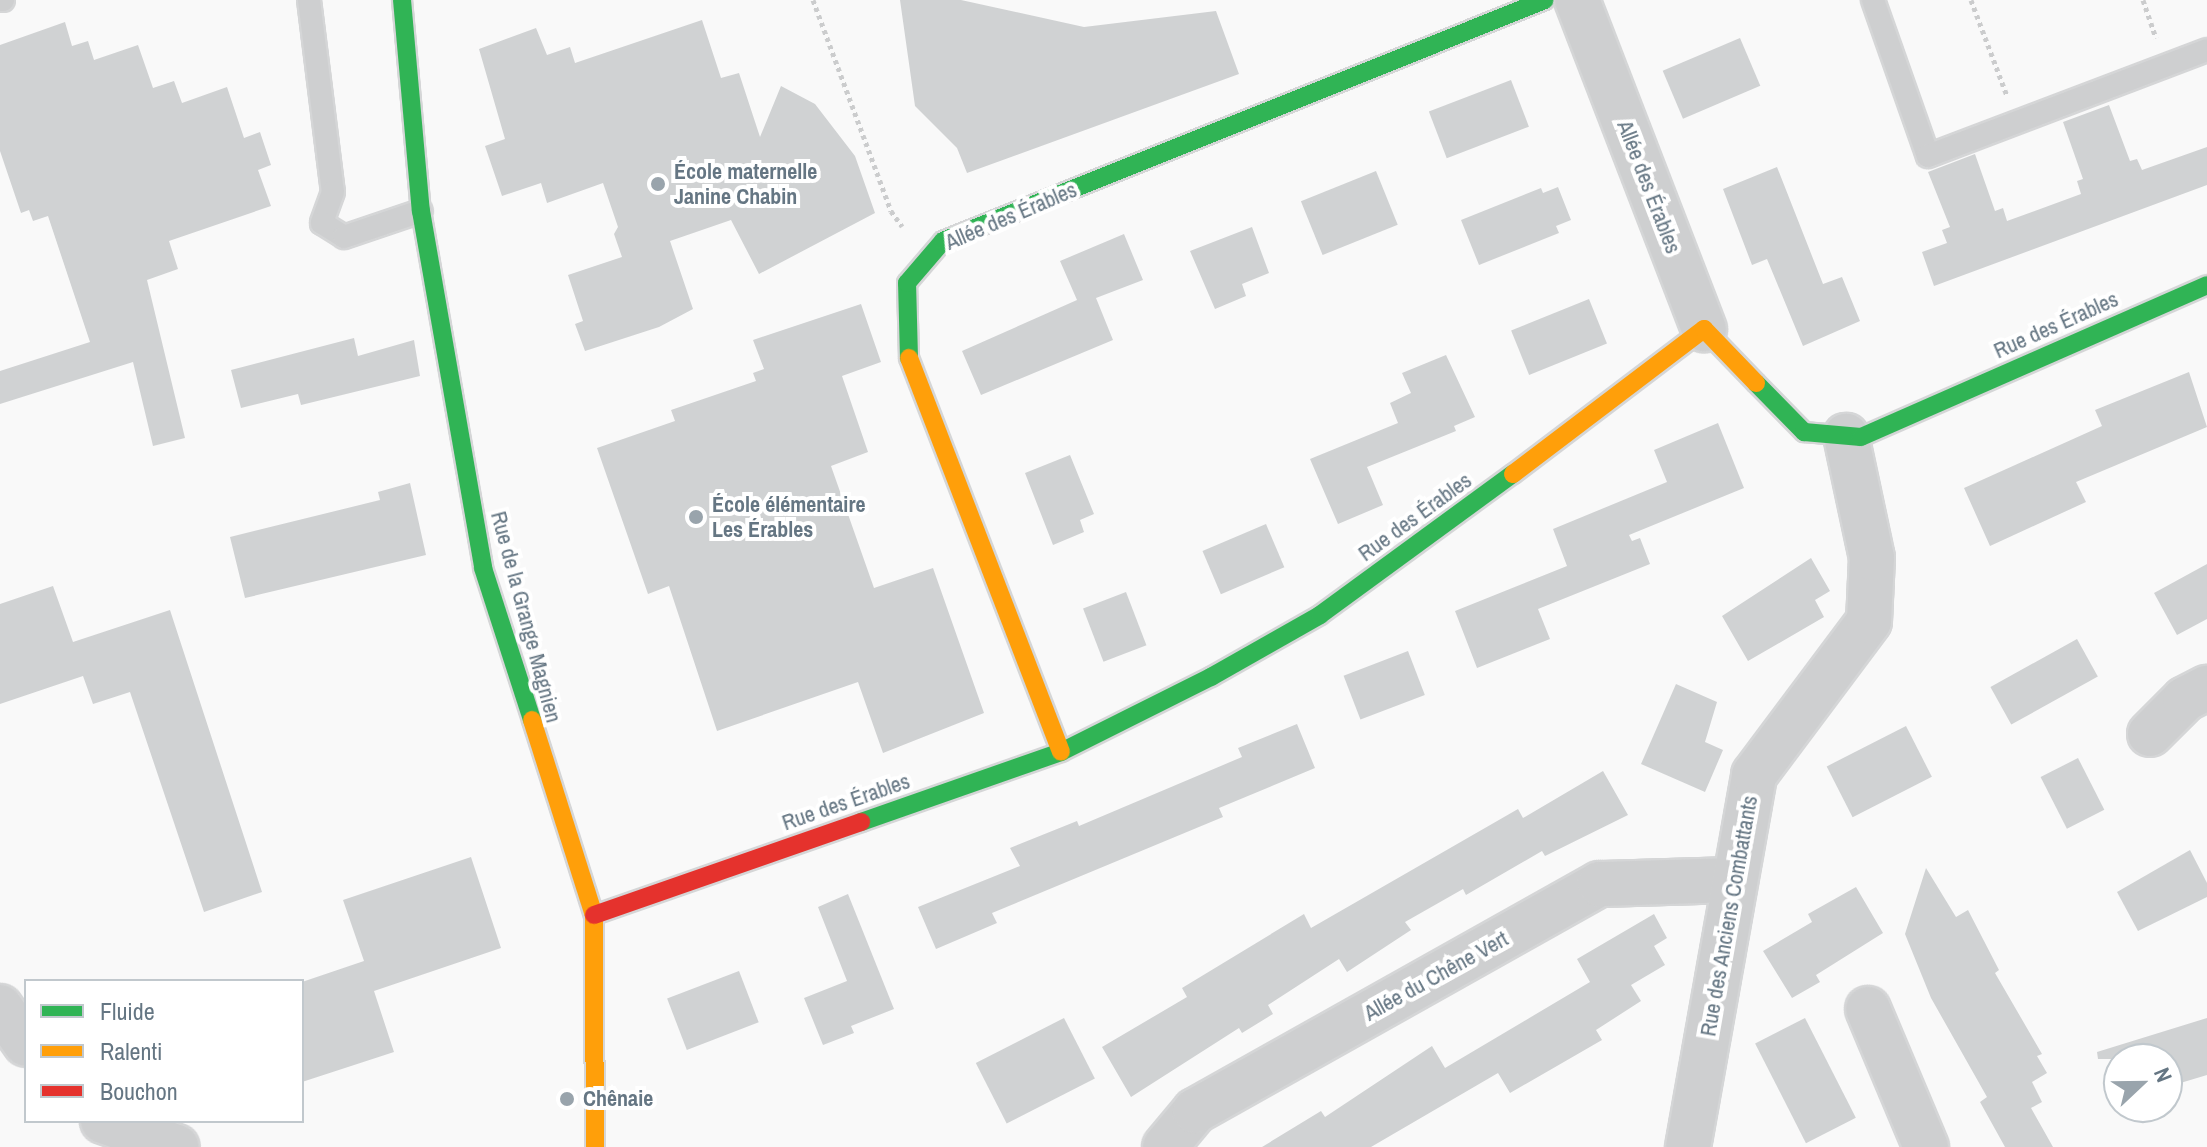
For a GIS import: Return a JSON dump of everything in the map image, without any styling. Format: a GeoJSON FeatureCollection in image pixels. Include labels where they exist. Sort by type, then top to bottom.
{"type":"FeatureCollection","features":[{"type":"Feature","properties":{"kind":"street","name":"Rue de la Grange Magnien"},"geometry":{"type":"LineString","coordinates":[[402,0],[421,211],[483,568],[594,915],[595,1147]]}},
{"type":"Feature","properties":{"kind":"street","name":"Allée des Érables"},"geometry":{"type":"LineString","coordinates":[[1061,752],[906,350],[907,283],[943,241],[1545,0]]}},
{"type":"Feature","properties":{"kind":"street","name":"Allée des Érables"},"geometry":{"type":"LineString","coordinates":[[1577,0],[1704,329]]}},
{"type":"Feature","properties":{"kind":"street","name":"Rue des Érables"},"geometry":{"type":"LineString","coordinates":[[594,915],[1061,752],[1320,615],[1704,329],[1804,432],[1861,437],[2207,285]]}},
{"type":"Feature","properties":{"kind":"street","name":"Rue des Anciens Combattants"},"geometry":{"type":"LineString","coordinates":[[1688,1147],[1754,775],[1869,621],[1872,558],[1846,436]]}},
{"type":"Feature","properties":{"kind":"street"},"geometry":{"type":"LineString","coordinates":[[2150,734],[2185,699],[2207,688]]}},
{"type":"Feature","properties":{"kind":"street","name":"Allée du Chêne Vert"},"geometry":{"type":"LineString","coordinates":[[1165,1147],[1195,1111],[1600,884],[1735,880]]}},
{"type":"Feature","properties":{"kind":"street"},"geometry":{"type":"LineString","coordinates":[[0,1007],[24,1041]]}},
{"type":"Feature","properties":{"kind":"street"},"geometry":{"type":"LineString","coordinates":[[1868,1009],[1926,1147]]}},
{"type":"Feature","properties":{"kind":"street"},"geometry":{"type":"LineString","coordinates":[[109,1123],[177,1147]]}},
{"type":"Feature","properties":{"kind":"lane"},"geometry":{"type":"LineString","coordinates":[[309,0],[333,192],[322,223],[344,237],[421,211]]}},
{"type":"Feature","properties":{"kind":"lane"},"geometry":{"type":"LineString","coordinates":[[1873,0],[1928,156],[2207,50]]}},
{"type":"Feature","properties":{"kind":"path"},"geometry":{"type":"LineString","coordinates":[[813,0],[891,211],[927,259]]}},
{"type":"Feature","properties":{"kind":"path"},"geometry":{"type":"LineString","coordinates":[[1971,0],[2017,122]]}},
{"type":"Feature","properties":{"kind":"path"},"geometry":{"type":"LineString","coordinates":[[2143,0],[2166,65]]}},
{"type":"Feature","properties":{"kind":"building"},"geometry":{"type":"Polygon","coordinates":[[[900,0],[961,0],[1084,27],[1216,11],[1239,74],[967,173],[957,148],[915,106],[900,0]]]}},
{"type":"Feature","properties":{"kind":"building"},"geometry":{"type":"Polygon","coordinates":[[[702,20],[721,78],[739,73],[760,137],[781,86],[815,104],[855,156],[875,213],[759,274],[731,220],[670,241],[693,309],[659,327],[585,351],[575,324],[583,321],[568,275],[622,257],[614,234],[618,227],[603,183],[547,203],[541,183],[502,196],[485,146],[505,139],[479,49],[536,28],[547,55],[570,47],[575,63],[702,20]]]}},
{"type":"Feature","properties":{"kind":"building"},"geometry":{"type":"Polygon","coordinates":[[[65,22],[72,46],[88,41],[94,60],[138,45],[153,88],[174,81],[182,103],[227,87],[244,138],[260,132],[271,165],[258,170],[271,206],[169,241],[178,269],[147,280],[185,438],[153,446],[133,362],[0,404],[0,371],[90,342],[48,216],[33,221],[29,210],[21,213],[0,151],[0,45],[65,22]]]}},
{"type":"Feature","properties":{"kind":"building"},"geometry":{"type":"Polygon","coordinates":[[[1740,38],[1760,86],[1683,119],[1663,71],[1740,38]]]}},
{"type":"Feature","properties":{"kind":"building"},"geometry":{"type":"Polygon","coordinates":[[[1511,80],[1529,127],[1447,158],[1429,112],[1511,80]]]}},
{"type":"Feature","properties":{"kind":"building"},"geometry":{"type":"Polygon","coordinates":[[[2109,105],[2130,161],[2137,159],[2142,170],[2207,147],[2207,185],[1934,286],[1922,252],[1947,243],[1942,230],[1950,227],[1928,172],[1975,154],[1995,211],[2003,208],[2007,221],[2081,194],[2077,181],[2083,179],[2063,122],[2109,105]]]}},
{"type":"Feature","properties":{"kind":"building"},"geometry":{"type":"Polygon","coordinates":[[[1777,167],[1823,284],[1842,277],[1860,321],[1803,346],[1767,259],[1752,265],[1723,189],[1777,167]]]}},
{"type":"Feature","properties":{"kind":"building"},"geometry":{"type":"Polygon","coordinates":[[[1376,171],[1398,225],[1323,255],[1301,201],[1376,171]]]}},
{"type":"Feature","properties":{"kind":"building"},"geometry":{"type":"Polygon","coordinates":[[[1558,187],[1571,220],[1556,226],[1559,233],[1479,265],[1461,220],[1541,188],[1543,193],[1558,187]]]}},
{"type":"Feature","properties":{"kind":"building"},"geometry":{"type":"Polygon","coordinates":[[[1252,227],[1269,273],[1242,284],[1246,296],[1215,309],[1190,251],[1252,227]]]}},
{"type":"Feature","properties":{"kind":"building"},"geometry":{"type":"Polygon","coordinates":[[[1124,234],[1143,280],[1096,298],[1113,340],[981,395],[962,351],[1077,300],[1060,261],[1124,234]]]}},
{"type":"Feature","properties":{"kind":"building"},"geometry":{"type":"Polygon","coordinates":[[[1589,299],[1607,344],[1529,375],[1511,330],[1589,299]]]}},
{"type":"Feature","properties":{"kind":"building"},"geometry":{"type":"Polygon","coordinates":[[[861,304],[881,362],[842,376],[868,452],[831,466],[874,588],[933,568],[984,713],[883,753],[858,682],[717,731],[669,586],[648,594],[597,448],[675,421],[671,410],[756,381],[753,373],[764,369],[753,340],[861,304]]]}},
{"type":"Feature","properties":{"kind":"building"},"geometry":{"type":"Polygon","coordinates":[[[354,338],[358,356],[414,340],[420,376],[301,405],[298,394],[241,408],[231,370],[354,338]]]}},
{"type":"Feature","properties":{"kind":"building"},"geometry":{"type":"Polygon","coordinates":[[[1446,355],[1475,417],[1454,426],[1456,431],[1367,467],[1383,505],[1338,524],[1310,459],[1398,423],[1390,403],[1411,393],[1402,373],[1446,355]]]}},
{"type":"Feature","properties":{"kind":"building"},"geometry":{"type":"Polygon","coordinates":[[[2189,372],[2207,427],[2076,482],[2086,502],[1990,546],[1964,488],[2102,426],[2095,410],[2189,372]]]}},
{"type":"Feature","properties":{"kind":"building"},"geometry":{"type":"Polygon","coordinates":[[[1718,423],[1744,488],[1629,535],[1632,541],[1640,538],[1650,564],[1538,609],[1550,639],[1477,668],[1455,611],[1567,566],[1553,529],[1667,482],[1654,450],[1718,423]]]}},
{"type":"Feature","properties":{"kind":"building"},"geometry":{"type":"Polygon","coordinates":[[[1070,455],[1094,514],[1080,520],[1084,532],[1053,545],[1025,473],[1070,455]]]}},
{"type":"Feature","properties":{"kind":"building"},"geometry":{"type":"Polygon","coordinates":[[[410,483],[426,555],[245,598],[230,537],[380,500],[378,492],[410,483]]]}},
{"type":"Feature","properties":{"kind":"building"},"geometry":{"type":"Polygon","coordinates":[[[1266,524],[1284,567],[1221,594],[1202,551],[1266,524]]]}},
{"type":"Feature","properties":{"kind":"building"},"geometry":{"type":"Polygon","coordinates":[[[1811,558],[1830,591],[1815,600],[1824,617],[1748,661],[1722,616],[1811,558]]]}},
{"type":"Feature","properties":{"kind":"building"},"geometry":{"type":"Polygon","coordinates":[[[2207,564],[2207,619],[2177,635],[2154,593],[2207,564]]]}},
{"type":"Feature","properties":{"kind":"building"},"geometry":{"type":"Polygon","coordinates":[[[53,586],[73,642],[170,610],[262,892],[204,912],[130,692],[93,704],[83,676],[0,704],[0,604],[53,586]]]}},
{"type":"Feature","properties":{"kind":"building"},"geometry":{"type":"Polygon","coordinates":[[[1126,592],[1146,645],[1103,662],[1083,608],[1126,592]]]}},
{"type":"Feature","properties":{"kind":"building"},"geometry":{"type":"Polygon","coordinates":[[[2077,639],[2098,677],[2011,725],[1990,687],[2077,639]]]}},
{"type":"Feature","properties":{"kind":"building"},"geometry":{"type":"Polygon","coordinates":[[[1408,651],[1425,695],[1360,720],[1344,676],[1408,651]]]}},
{"type":"Feature","properties":{"kind":"building"},"geometry":{"type":"Polygon","coordinates":[[[1676,684],[1717,702],[1705,742],[1723,750],[1705,792],[1641,764],[1676,684]]]}},
{"type":"Feature","properties":{"kind":"building"},"geometry":{"type":"Polygon","coordinates":[[[1297,724],[1315,768],[1219,808],[1223,817],[992,913],[997,923],[936,949],[918,907],[1020,866],[1010,848],[1077,821],[1079,826],[1242,757],[1238,748],[1297,724]]]}},
{"type":"Feature","properties":{"kind":"building"},"geometry":{"type":"Polygon","coordinates":[[[1906,726],[1932,777],[1853,817],[1827,766],[1906,726]]]}},
{"type":"Feature","properties":{"kind":"building"},"geometry":{"type":"Polygon","coordinates":[[[2078,758],[2104,810],[2067,829],[2041,777],[2078,758]]]}},
{"type":"Feature","properties":{"kind":"building"},"geometry":{"type":"Polygon","coordinates":[[[1603,771],[1628,815],[1545,856],[1542,851],[1466,895],[1463,889],[1405,922],[1411,930],[1347,972],[1339,959],[1268,1005],[1273,1014],[1242,1033],[1239,1028],[1131,1097],[1102,1047],[1187,997],[1182,988],[1304,914],[1311,928],[1518,809],[1523,818],[1603,771]]]}},
{"type":"Feature","properties":{"kind":"building"},"geometry":{"type":"Polygon","coordinates":[[[2190,850],[2207,883],[2207,897],[2138,931],[2117,892],[2190,850]]]}},
{"type":"Feature","properties":{"kind":"building"},"geometry":{"type":"Polygon","coordinates":[[[471,857],[501,948],[374,991],[394,1052],[304,1081],[304,981],[364,961],[343,900],[471,857]]]}},
{"type":"Feature","properties":{"kind":"building"},"geometry":{"type":"Polygon","coordinates":[[[1926,868],[1956,917],[1968,910],[1999,970],[1995,973],[2042,1054],[2037,1056],[2047,1073],[2032,1082],[2042,1102],[2031,1108],[2053,1147],[2005,1147],[1980,1102],[1987,1097],[1931,998],[1905,934],[1926,868]]]}},
{"type":"Feature","properties":{"kind":"building"},"geometry":{"type":"Polygon","coordinates":[[[1856,887],[1883,933],[1816,975],[1820,982],[1792,998],[1763,951],[1812,922],[1808,914],[1856,887]]]}},
{"type":"Feature","properties":{"kind":"building"},"geometry":{"type":"Polygon","coordinates":[[[848,894],[894,1009],[851,1026],[854,1033],[823,1045],[804,998],[847,981],[818,907],[848,894]]]}},
{"type":"Feature","properties":{"kind":"building"},"geometry":{"type":"Polygon","coordinates":[[[1654,914],[1667,938],[1654,946],[1665,965],[1631,985],[1641,1001],[1596,1030],[1602,1040],[1510,1093],[1498,1073],[1371,1147],[1262,1147],[1321,1111],[1325,1117],[1432,1046],[1445,1068],[1590,982],[1577,959],[1654,914]]]}},
{"type":"Feature","properties":{"kind":"building"},"geometry":{"type":"Polygon","coordinates":[[[739,971],[759,1022],[687,1050],[667,999],[739,971]]]}},
{"type":"Feature","properties":{"kind":"building"},"geometry":{"type":"Polygon","coordinates":[[[1064,1018],[1095,1079],[1007,1124],[976,1063],[1064,1018]]]}},
{"type":"Feature","properties":{"kind":"building"},"geometry":{"type":"Polygon","coordinates":[[[1805,1018],[1856,1118],[1806,1143],[1755,1043],[1805,1018]]]}},
{"type":"Feature","properties":{"kind":"building"},"geometry":{"type":"Polygon","coordinates":[[[2207,1018],[2207,1075],[2183,1082],[2183,1043],[2126,1043],[2207,1018]]]}},
{"type":"Feature","properties":{"kind":"building"},"geometry":{"type":"Polygon","coordinates":[[[2103,1050],[2103,1059],[2098,1059],[2097,1052],[2103,1050]]]}},
{"type":"Feature","properties":{"kind":"traffic: fast"},"geometry":{"type":"LineString","coordinates":[[402,0],[421,211],[483,568],[532,720]]}},
{"type":"Feature","properties":{"kind":"traffic: fast"},"geometry":{"type":"LineString","coordinates":[[909,358],[907,283],[943,241],[1545,0]]}},
{"type":"Feature","properties":{"kind":"traffic: fast"},"geometry":{"type":"LineString","coordinates":[[1756,383],[1804,432],[1861,437],[2207,285]]}},
{"type":"Feature","properties":{"kind":"traffic: fast"},"geometry":{"type":"LineString","coordinates":[[861,822],[1061,752],[1211,677],[1320,615],[1513,474]]}},
{"type":"Feature","properties":{"kind":"traffic: slow"},"geometry":{"type":"LineString","coordinates":[[1513,474],[1704,329],[1756,383]]}},
{"type":"Feature","properties":{"kind":"traffic: slow"},"geometry":{"type":"LineString","coordinates":[[909,358],[1061,752]]}},
{"type":"Feature","properties":{"kind":"traffic: slow"},"geometry":{"type":"LineString","coordinates":[[532,720],[594,915],[595,1147]]}},
{"type":"Feature","properties":{"kind":"traffic: jam"},"geometry":{"type":"LineString","coordinates":[[594,915],[861,822]]}},
{"type":"Feature","properties":{"kind":"place","name":"École maternelle Janine Chabin"},"geometry":{"type":"Point","coordinates":[658,184]}},
{"type":"Feature","properties":{"kind":"place","name":"École élémentaire Les Érables"},"geometry":{"type":"Point","coordinates":[696,517]}},
{"type":"Feature","properties":{"kind":"place","name":"Chênaie"},"geometry":{"type":"Point","coordinates":[567,1099]}}]}
